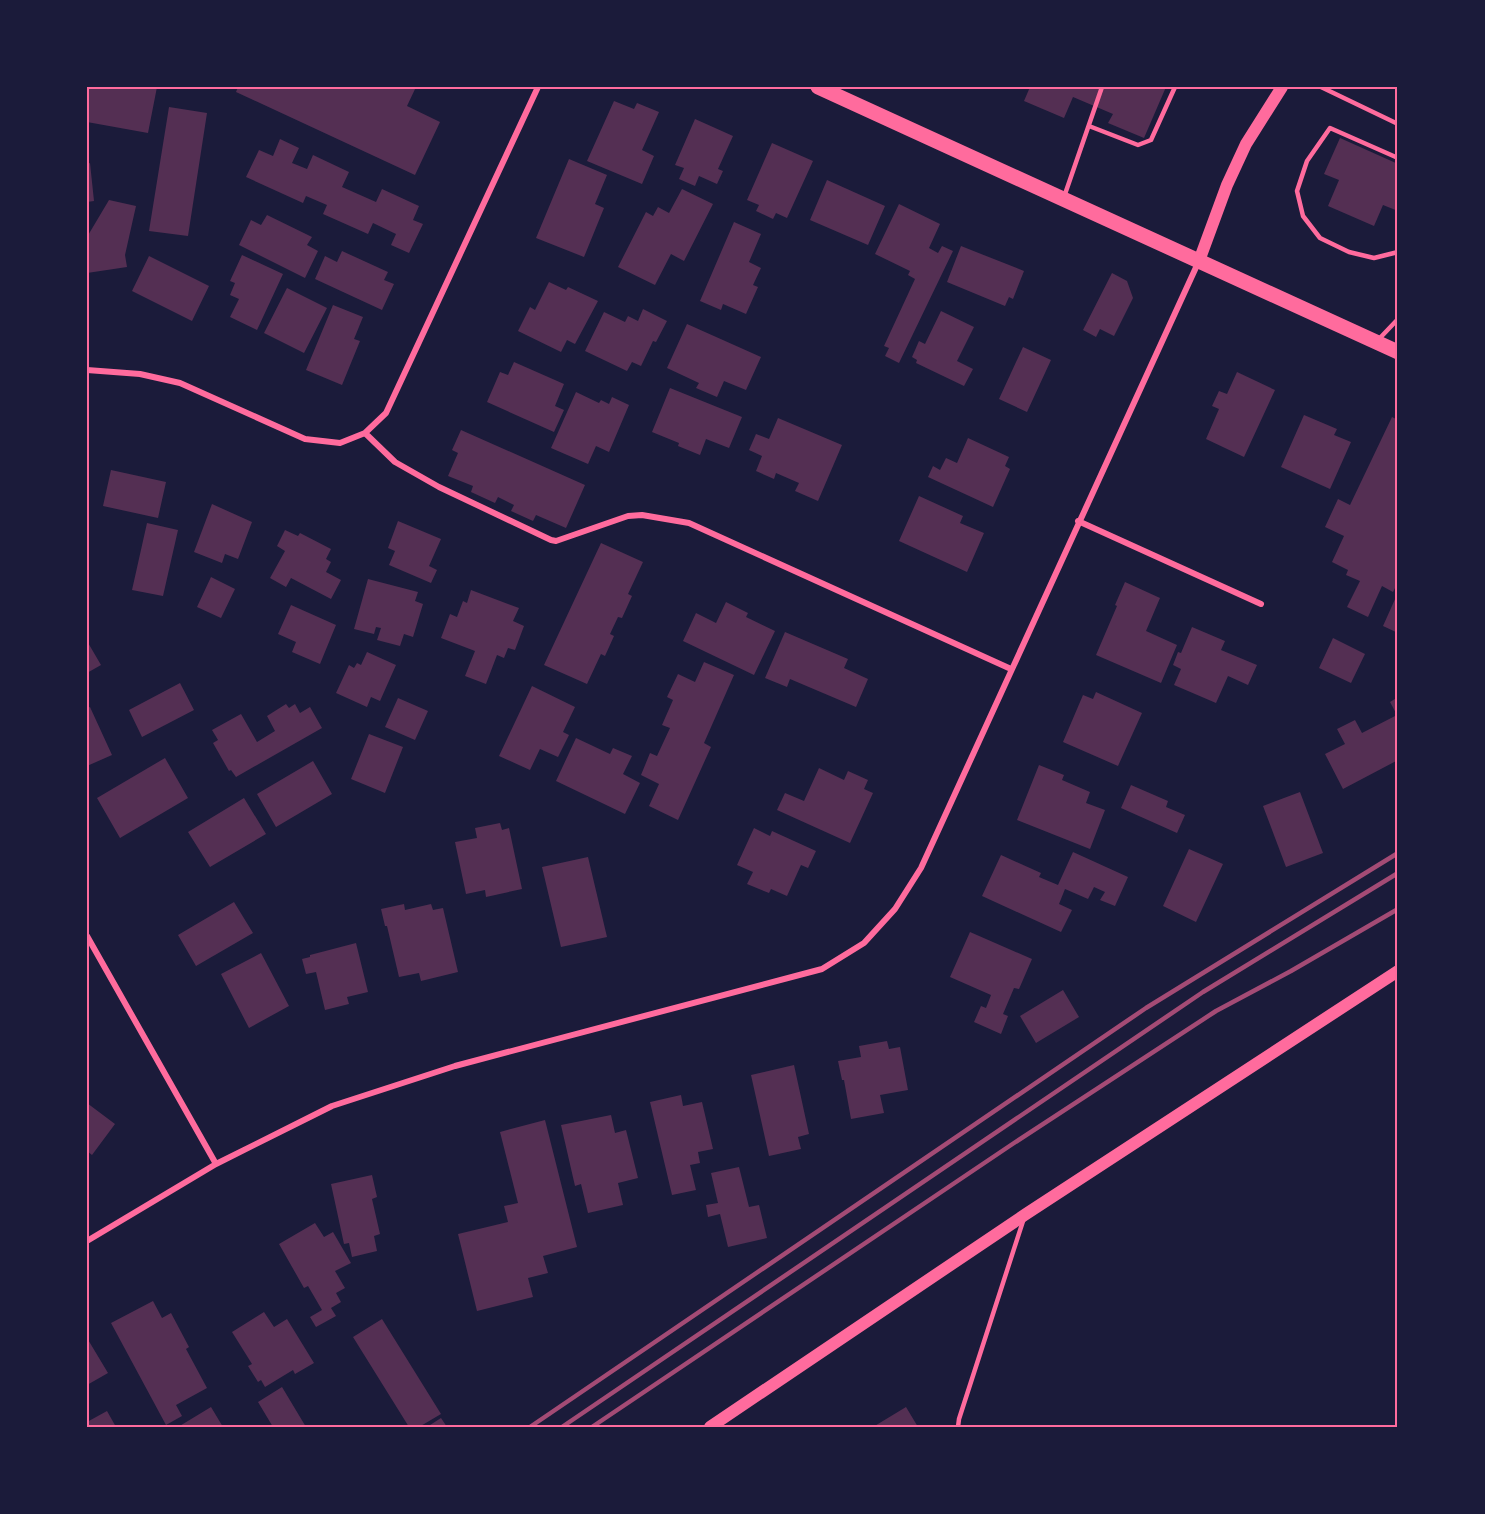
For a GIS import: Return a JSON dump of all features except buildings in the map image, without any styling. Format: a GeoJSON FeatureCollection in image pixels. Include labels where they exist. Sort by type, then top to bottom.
{"type":"FeatureCollection","features":[{"type":"Feature","properties":{"kind":"main road"},"geometry":{"type":"LineString","coordinates":[[818,87],[1398,352]]}},
{"type":"Feature","properties":{"kind":"main road"},"geometry":{"type":"LineString","coordinates":[[1199,261],[1227,185],[1246,144],[1277,89]]}},
{"type":"Feature","properties":{"kind":"main road"},"geometry":{"type":"LineString","coordinates":[[710,1427],[1026,1215],[1398,971]]}},
{"type":"Feature","properties":{"kind":"street"},"geometry":{"type":"LineString","coordinates":[[87,370],[140,374],[180,383],[306,439],[340,443],[364,433],[386,414],[538,87]]}},
{"type":"Feature","properties":{"kind":"street"},"geometry":{"type":"LineString","coordinates":[[87,1241],[216,1164],[332,1106],[455,1066],[822,969],[864,943],[895,909],[921,868],[1199,261]]}},
{"type":"Feature","properties":{"kind":"street"},"geometry":{"type":"LineString","coordinates":[[364,433],[395,462],[439,487],[551,540],[556,541],[628,516],[642,515],[689,523],[1011,669]]}},
{"type":"Feature","properties":{"kind":"street"},"geometry":{"type":"LineString","coordinates":[[1078,521],[1261,604]]}},
{"type":"Feature","properties":{"kind":"street"},"geometry":{"type":"LineString","coordinates":[[87,936],[216,1164]]}},
{"type":"Feature","properties":{"kind":"lane"},"geometry":{"type":"LineString","coordinates":[[1064,199],[1102,87]]}},
{"type":"Feature","properties":{"kind":"lane"},"geometry":{"type":"LineString","coordinates":[[1089,126],[1138,145],[1145,144],[1151,140],[1175,87]]}},
{"type":"Feature","properties":{"kind":"lane"},"geometry":{"type":"LineString","coordinates":[[1321,87],[1398,124]]}},
{"type":"Feature","properties":{"kind":"lane"},"geometry":{"type":"LineString","coordinates":[[1398,158],[1330,128],[1307,161],[1297,190],[1303,216],[1320,238],[1349,252],[1374,258],[1398,252]]}},
{"type":"Feature","properties":{"kind":"lane"},"geometry":{"type":"LineString","coordinates":[[1376,342],[1398,320]]}},
{"type":"Feature","properties":{"kind":"lane"},"geometry":{"type":"LineString","coordinates":[[958,1427],[1026,1215]]}},
{"type":"Feature","properties":{"kind":"railway"},"geometry":{"type":"LineString","coordinates":[[530,1427],[1146,1008],[1398,853]]}},
{"type":"Feature","properties":{"kind":"railway"},"geometry":{"type":"LineString","coordinates":[[562,1427],[1203,992],[1398,873]]}},
{"type":"Feature","properties":{"kind":"railway"},"geometry":{"type":"LineString","coordinates":[[592,1427],[1011,1145],[1216,1011],[1398,909]]}}]}
